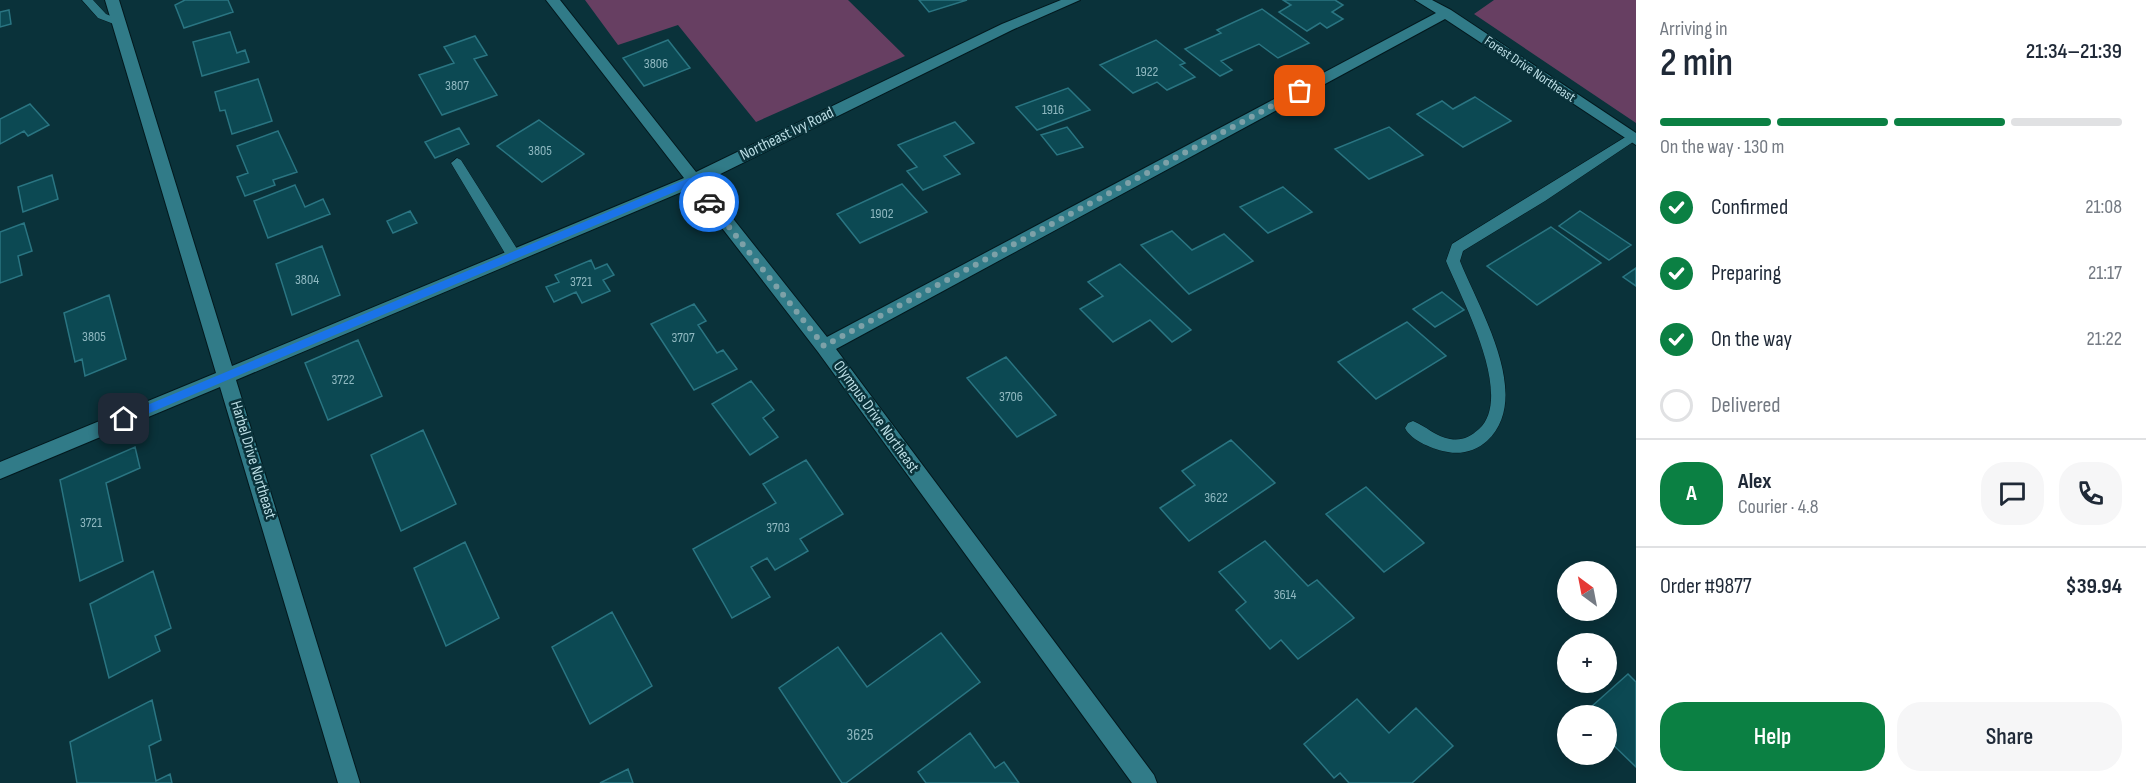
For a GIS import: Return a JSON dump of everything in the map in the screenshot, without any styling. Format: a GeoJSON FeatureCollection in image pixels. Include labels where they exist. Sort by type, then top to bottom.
{"type":"FeatureCollection","features":[{"type":"Feature","properties":{"kind":"street","name":"Harbel Drive Northeast"},"geometry":{"type":"LineString","coordinates":[[112,0],[228,376],[349,783]]}},
{"type":"Feature","properties":{"kind":"street","name":"Olympus Drive Northeast"},"geometry":{"type":"LineString","coordinates":[[553,0],[692,181],[824,346],[1146,783]]}},
{"type":"Feature","properties":{"kind":"street","name":"Northeast Ivy Road"},"geometry":{"type":"LineString","coordinates":[[0,471],[692,181],[1007,27],[1073,0]]}},
{"type":"Feature","properties":{"kind":"street","name":"Forest Drive Northeast"},"geometry":{"type":"LineString","coordinates":[[1422,0],[1446,13],[1634,138]]}},
{"type":"Feature","properties":{"kind":"street"},"geometry":{"type":"LineString","coordinates":[[824,346],[1446,13]]}},
{"type":"Feature","properties":{"kind":"lane"},"geometry":{"type":"LineString","coordinates":[[87,0],[102,16],[119,22]]}},
{"type":"Feature","properties":{"kind":"lane"},"geometry":{"type":"LineString","coordinates":[[1413,428],[1433,442],[1452,447],[1474,442],[1489,432],[1497,411],[1498,385],[1484,332],[1453,261],[1457,249],[1634,138]]}},
{"type":"Feature","properties":{"kind":"lane"},"geometry":{"type":"LineString","coordinates":[[457,163],[514,256]]}},
{"type":"Feature","properties":{"kind":"shaded area"},"geometry":{"type":"Polygon","coordinates":[[[585,0],[848,0],[905,56],[756,122],[678,25],[618,45],[585,0]]]}},
{"type":"Feature","properties":{"kind":"shaded area"},"geometry":{"type":"Polygon","coordinates":[[[1494,0],[1636,0],[1636,123],[1474,14],[1494,0]]]}},
{"type":"Feature","properties":{"kind":"building"},"geometry":{"type":"Polygon","coordinates":[[[185,0],[228,0],[233,12],[184,28],[175,5],[185,0]]]}},
{"type":"Feature","properties":{"kind":"building"},"geometry":{"type":"Polygon","coordinates":[[[919,0],[967,0],[929,12],[919,0]]]}},
{"type":"Feature","properties":{"kind":"building"},"geometry":{"type":"Polygon","coordinates":[[[1283,0],[1335,0],[1343,5],[1332,12],[1343,19],[1327,28],[1320,23],[1307,31],[1279,12],[1291,5],[1283,0]]]}},
{"type":"Feature","properties":{"kind":"building"},"geometry":{"type":"Polygon","coordinates":[[[1262,9],[1309,43],[1278,58],[1259,44],[1221,61],[1232,70],[1220,76],[1185,49],[1221,33],[1217,30],[1262,9]]]}},
{"type":"Feature","properties":{"kind":"building"},"geometry":{"type":"Polygon","coordinates":[[[9,10],[11,24],[0,27],[0,12],[9,10]]]}},
{"type":"Feature","properties":{"kind":"building"},"geometry":{"type":"Polygon","coordinates":[[[230,32],[237,53],[245,50],[249,62],[202,76],[193,42],[230,32]]]}},
{"type":"Feature","properties":{"kind":"building"},"geometry":{"type":"Polygon","coordinates":[[[475,36],[487,55],[474,59],[497,95],[442,115],[419,75],[454,63],[444,47],[475,36]]]}},
{"type":"Feature","properties":{"kind":"building"},"geometry":{"type":"Polygon","coordinates":[[[668,40],[690,68],[644,86],[623,58],[668,40]]]}},
{"type":"Feature","properties":{"kind":"building"},"geometry":{"type":"Polygon","coordinates":[[[1156,40],[1185,63],[1180,65],[1195,77],[1167,90],[1157,82],[1133,93],[1100,65],[1156,40]]]}},
{"type":"Feature","properties":{"kind":"building"},"geometry":{"type":"Polygon","coordinates":[[[258,79],[272,121],[232,134],[225,110],[220,111],[215,92],[258,79]]]}},
{"type":"Feature","properties":{"kind":"building"},"geometry":{"type":"Polygon","coordinates":[[[1068,88],[1090,110],[1037,130],[1016,107],[1068,88]]]}},
{"type":"Feature","properties":{"kind":"building"},"geometry":{"type":"Polygon","coordinates":[[[1475,97],[1511,121],[1463,147],[1417,114],[1442,101],[1453,109],[1475,97]]]}},
{"type":"Feature","properties":{"kind":"building"},"geometry":{"type":"Polygon","coordinates":[[[30,104],[49,125],[28,136],[24,131],[0,144],[0,119],[30,104]]]}},
{"type":"Feature","properties":{"kind":"building"},"geometry":{"type":"Polygon","coordinates":[[[539,120],[584,154],[542,182],[497,146],[539,120]]]}},
{"type":"Feature","properties":{"kind":"building"},"geometry":{"type":"Polygon","coordinates":[[[955,122],[974,143],[944,156],[960,174],[923,190],[907,171],[917,167],[898,145],[955,122]]]}},
{"type":"Feature","properties":{"kind":"building"},"geometry":{"type":"Polygon","coordinates":[[[1067,127],[1083,147],[1057,155],[1041,135],[1067,127]]]}},
{"type":"Feature","properties":{"kind":"building"},"geometry":{"type":"Polygon","coordinates":[[[1389,127],[1423,155],[1369,179],[1335,149],[1389,127]]]}},
{"type":"Feature","properties":{"kind":"building"},"geometry":{"type":"Polygon","coordinates":[[[459,128],[469,144],[435,158],[425,142],[459,128]]]}},
{"type":"Feature","properties":{"kind":"building"},"geometry":{"type":"Polygon","coordinates":[[[278,131],[297,172],[273,180],[275,185],[245,196],[237,177],[248,173],[237,146],[278,131]]]}},
{"type":"Feature","properties":{"kind":"building"},"geometry":{"type":"Polygon","coordinates":[[[52,175],[58,199],[23,212],[18,187],[52,175]]]}},
{"type":"Feature","properties":{"kind":"building"},"geometry":{"type":"Polygon","coordinates":[[[902,184],[927,212],[860,243],[837,214],[902,184]]]}},
{"type":"Feature","properties":{"kind":"building"},"geometry":{"type":"Polygon","coordinates":[[[295,185],[305,207],[323,199],[330,214],[268,238],[254,201],[295,185]]]}},
{"type":"Feature","properties":{"kind":"building"},"geometry":{"type":"Polygon","coordinates":[[[1283,187],[1312,212],[1268,233],[1240,207],[1283,187]]]}},
{"type":"Feature","properties":{"kind":"building"},"geometry":{"type":"Polygon","coordinates":[[[410,211],[417,223],[393,233],[387,221],[410,211]]]}},
{"type":"Feature","properties":{"kind":"building"},"geometry":{"type":"Polygon","coordinates":[[[1580,211],[1631,245],[1609,260],[1559,226],[1580,211]]]}},
{"type":"Feature","properties":{"kind":"building"},"geometry":{"type":"Polygon","coordinates":[[[24,223],[32,251],[18,256],[22,275],[0,283],[0,232],[24,223]]]}},
{"type":"Feature","properties":{"kind":"building"},"geometry":{"type":"Polygon","coordinates":[[[1551,227],[1601,263],[1537,305],[1487,266],[1551,227]]]}},
{"type":"Feature","properties":{"kind":"building"},"geometry":{"type":"Polygon","coordinates":[[[1172,231],[1192,250],[1224,234],[1253,261],[1189,294],[1141,245],[1172,231]]]}},
{"type":"Feature","properties":{"kind":"building"},"geometry":{"type":"Polygon","coordinates":[[[322,246],[340,295],[292,315],[276,264],[322,246]]]}},
{"type":"Feature","properties":{"kind":"building"},"geometry":{"type":"Polygon","coordinates":[[[591,260],[595,269],[607,264],[614,275],[603,280],[610,291],[582,303],[576,292],[554,302],[546,287],[559,282],[555,275],[591,260]]]}},
{"type":"Feature","properties":{"kind":"building"},"geometry":{"type":"Polygon","coordinates":[[[1120,264],[1191,330],[1172,342],[1150,320],[1113,342],[1080,309],[1103,296],[1088,282],[1120,264]]]}},
{"type":"Feature","properties":{"kind":"building"},"geometry":{"type":"Polygon","coordinates":[[[1636,268],[1636,286],[1623,277],[1636,268]]]}},
{"type":"Feature","properties":{"kind":"building"},"geometry":{"type":"Polygon","coordinates":[[[1442,292],[1464,310],[1435,327],[1413,309],[1442,292]]]}},
{"type":"Feature","properties":{"kind":"building"},"geometry":{"type":"Polygon","coordinates":[[[109,295],[126,359],[85,376],[82,359],[75,362],[64,313],[109,295]]]}},
{"type":"Feature","properties":{"kind":"building"},"geometry":{"type":"Polygon","coordinates":[[[694,304],[706,321],[698,325],[717,353],[723,350],[737,369],[694,390],[651,324],[694,304]]]}},
{"type":"Feature","properties":{"kind":"building"},"geometry":{"type":"Polygon","coordinates":[[[1407,322],[1446,356],[1376,399],[1338,362],[1407,322]]]}},
{"type":"Feature","properties":{"kind":"building"},"geometry":{"type":"Polygon","coordinates":[[[358,340],[382,396],[328,420],[305,363],[358,340]]]}},
{"type":"Feature","properties":{"kind":"building"},"geometry":{"type":"Polygon","coordinates":[[[1006,357],[1056,415],[1017,437],[967,378],[1006,357]]]}},
{"type":"Feature","properties":{"kind":"building"},"geometry":{"type":"Polygon","coordinates":[[[751,381],[774,410],[763,418],[778,437],[750,455],[712,404],[751,381]]]}},
{"type":"Feature","properties":{"kind":"building"},"geometry":{"type":"Polygon","coordinates":[[[423,430],[456,504],[401,531],[371,455],[423,430]]]}},
{"type":"Feature","properties":{"kind":"building"},"geometry":{"type":"Polygon","coordinates":[[[1231,440],[1275,483],[1189,541],[1160,508],[1195,485],[1182,471],[1231,440]]]}},
{"type":"Feature","properties":{"kind":"building"},"geometry":{"type":"Polygon","coordinates":[[[135,447],[140,468],[106,483],[123,561],[80,581],[60,480],[135,447]]]}},
{"type":"Feature","properties":{"kind":"building"},"geometry":{"type":"Polygon","coordinates":[[[806,460],[843,514],[800,539],[808,551],[775,570],[767,558],[751,567],[770,597],[732,618],[693,549],[776,503],[763,484],[806,460]]]}},
{"type":"Feature","properties":{"kind":"building"},"geometry":{"type":"Polygon","coordinates":[[[1366,487],[1424,543],[1384,572],[1326,514],[1366,487]]]}},
{"type":"Feature","properties":{"kind":"building"},"geometry":{"type":"Polygon","coordinates":[[[1265,541],[1308,586],[1317,580],[1354,618],[1298,659],[1281,640],[1270,649],[1236,610],[1246,602],[1219,572],[1265,541]]]}},
{"type":"Feature","properties":{"kind":"building"},"geometry":{"type":"Polygon","coordinates":[[[465,542],[499,618],[446,646],[414,568],[465,542]]]}},
{"type":"Feature","properties":{"kind":"building"},"geometry":{"type":"Polygon","coordinates":[[[153,571],[171,628],[155,636],[160,651],[109,678],[90,604],[153,571]]]}},
{"type":"Feature","properties":{"kind":"building"},"geometry":{"type":"Polygon","coordinates":[[[612,612],[652,686],[590,724],[552,647],[612,612]]]}},
{"type":"Feature","properties":{"kind":"building"},"geometry":{"type":"Polygon","coordinates":[[[941,633],[980,682],[846,783],[842,783],[779,688],[838,647],[867,687],[941,633]]]}},
{"type":"Feature","properties":{"kind":"building"},"geometry":{"type":"Polygon","coordinates":[[[1628,674],[1636,682],[1636,767],[1617,749],[1617,705],[1593,705],[1607,693],[1617,693],[1617,684],[1628,674]]]}},
{"type":"Feature","properties":{"kind":"building"},"geometry":{"type":"Polygon","coordinates":[[[1357,699],[1389,733],[1416,708],[1453,746],[1412,783],[1349,783],[1340,773],[1334,778],[1304,744],[1357,699]]]}},
{"type":"Feature","properties":{"kind":"building"},"geometry":{"type":"Polygon","coordinates":[[[152,700],[161,740],[149,746],[156,781],[170,774],[172,783],[77,783],[70,742],[152,700]]]}},
{"type":"Feature","properties":{"kind":"building"},"geometry":{"type":"Polygon","coordinates":[[[970,733],[995,768],[1004,762],[1019,783],[926,783],[918,772],[970,733]]]}},
{"type":"Feature","properties":{"kind":"building"},"geometry":{"type":"Polygon","coordinates":[[[628,769],[633,783],[600,783],[628,769]]]}},
{"type":"Feature","properties":{"kind":"way so far"},"geometry":{"type":"LineString","coordinates":[[709,202],[824,346],[1300,91]]}},
{"type":"Feature","properties":{"kind":"route"},"geometry":{"type":"LineString","coordinates":[[124,419],[692,181],[709,202]]}}]}
